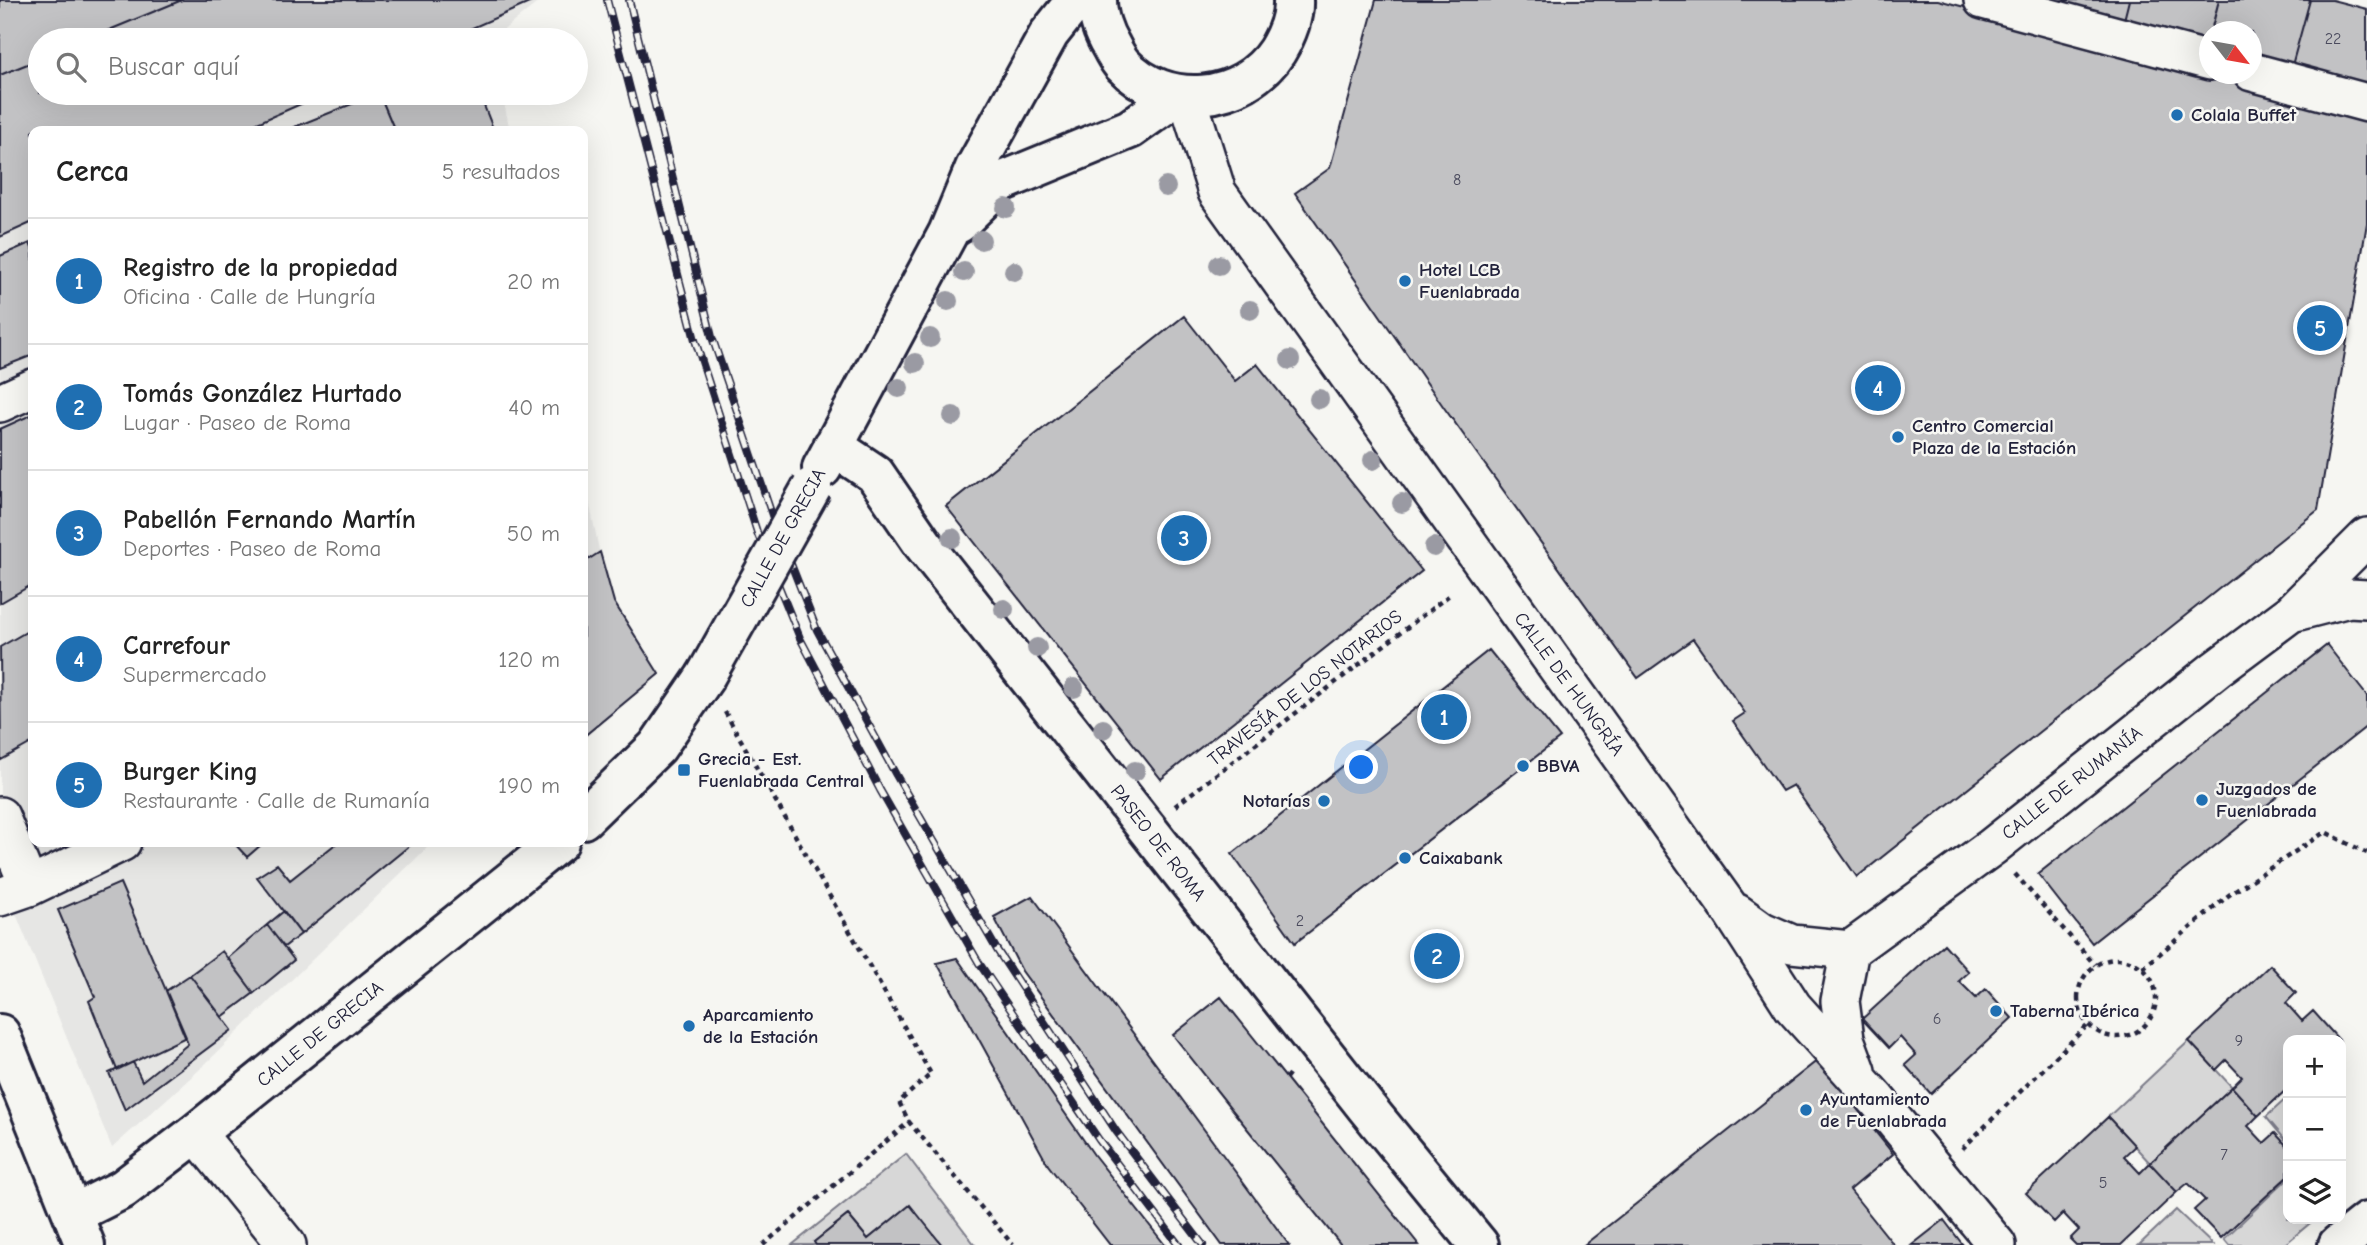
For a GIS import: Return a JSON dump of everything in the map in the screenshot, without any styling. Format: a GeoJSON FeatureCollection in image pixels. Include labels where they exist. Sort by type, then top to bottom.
{"type":"FeatureCollection","features":[{"type":"Feature","properties":{"kind":"street","name":"CALLE DE GRECIA"},"geometry":{"type":"LineString","coordinates":[[588,814],[657,747],[705,677],[812,487],[948,233],[975,168],[1049,34],[1076,0]]}},
{"type":"Feature","properties":{"kind":"street"},"geometry":{"type":"LineString","coordinates":[[1097,0],[1105,36],[1122,64],[1147,84],[1183,95],[1217,93],[1246,82],[1269,63],[1286,37],[1294,7],[1293,0]]}},
{"type":"Feature","properties":{"kind":"street"},"geometry":{"type":"LineString","coordinates":[[1983,0],[2199,58]]}},
{"type":"Feature","properties":{"kind":"street"},"geometry":{"type":"LineString","coordinates":[[2262,75],[2367,103]]}},
{"type":"Feature","properties":{"kind":"street","name":"CALLE DE GRECIA"},"geometry":{"type":"LineString","coordinates":[[948,233],[1001,182],[1130,129],[1183,95]]}},
{"type":"Feature","properties":{"kind":"street","name":"CALLE DE HUNGRÍA"},"geometry":{"type":"LineString","coordinates":[[1183,95],[1217,192],[1730,909],[1793,1007],[1877,1100],[1997,1245]]}},
{"type":"Feature","properties":{"kind":"street"},"geometry":{"type":"LineString","coordinates":[[0,403],[28,390]]}},
{"type":"Feature","properties":{"kind":"street","name":"PASEO DE ROMA"},"geometry":{"type":"LineString","coordinates":[[833,446],[875,474],[923,544],[1367,1108],[1479,1245]]}},
{"type":"Feature","properties":{"kind":"street","name":"CALLE DE RUMANÍA"},"geometry":{"type":"LineString","coordinates":[[1850,950],[1992,847],[2216,669],[2291,613],[2367,537]]}},
{"type":"Feature","properties":{"kind":"street","name":"CALLE DE RUMANÍA"},"geometry":{"type":"LineString","coordinates":[[2291,613],[2349,598],[2367,599]]}},
{"type":"Feature","properties":{"kind":"street"},"geometry":{"type":"LineString","coordinates":[[0,816],[14,892],[111,847]]}},
{"type":"Feature","properties":{"kind":"street","name":"CALLE DE GRECIA"},"geometry":{"type":"LineString","coordinates":[[79,1230],[122,1189],[196,1133],[553,847]]}},
{"type":"Feature","properties":{"kind":"street"},"geometry":{"type":"LineString","coordinates":[[1730,909],[1762,931],[1792,944],[1850,950],[1840,1001],[1845,1039],[1854,1066],[1877,1100]]}},
{"type":"Feature","properties":{"kind":"street"},"geometry":{"type":"LineString","coordinates":[[0,1034],[79,1230]]}},
{"type":"Feature","properties":{"kind":"street"},"geometry":{"type":"LineString","coordinates":[[196,1133],[287,1245]]}},
{"type":"Feature","properties":{"kind":"street"},"geometry":{"type":"LineString","coordinates":[[2338,1245],[2367,1222]]}},
{"type":"Feature","properties":{"kind":"path","name":"TRAVESÍA DE LOS NOTARIOS"},"geometry":{"type":"LineString","coordinates":[[1175,806],[1452,593]]}},
{"type":"Feature","properties":{"kind":"path"},"geometry":{"type":"LineString","coordinates":[[705,677],[931,1074],[899,1102],[909,1122],[1013,1245]]}},
{"type":"Feature","properties":{"kind":"path"},"geometry":{"type":"LineString","coordinates":[[2143,968],[2229,895],[2325,832],[2367,853]]}},
{"type":"Feature","properties":{"kind":"path"},"geometry":{"type":"LineString","coordinates":[[1992,847],[2095,965]]}},
{"type":"Feature","properties":{"kind":"path"},"geometry":{"type":"LineString","coordinates":[[2118,958],[2131,961],[2143,968],[2151,978],[2156,991],[2154,1008],[2149,1020],[2139,1030],[2110,1037],[2088,1025],[2077,1000],[2085,974],[2095,965],[2104,960],[2118,958]]}},
{"type":"Feature","properties":{"kind":"path"},"geometry":{"type":"LineString","coordinates":[[1937,1174],[2088,1025]]}},
{"type":"Feature","properties":{"kind":"path"},"geometry":{"type":"LineString","coordinates":[[763,1245],[909,1122]]}},
{"type":"Feature","properties":{"kind":"shaded area"},"geometry":{"type":"Polygon","coordinates":[[[0,0],[541,0],[506,28],[28,28],[28,105],[505,105],[509,126],[28,126],[28,847],[428,847],[198,1071],[112,1148],[0,875],[0,0]]]}},
{"type":"Feature","properties":{"kind":"shaded area"},"geometry":{"type":"Polygon","coordinates":[[[588,496],[604,574],[619,662],[588,691],[588,496]]]}},
{"type":"Feature","properties":{"kind":"shaded area"},"geometry":{"type":"Polygon","coordinates":[[[2189,1041],[2232,1087],[2150,1163],[2108,1117],[2189,1041]]]}},
{"type":"Feature","properties":{"kind":"shaded area"},"geometry":{"type":"Polygon","coordinates":[[[2283,1102],[2283,1137],[2266,1117],[2283,1102]]]}},
{"type":"Feature","properties":{"kind":"shaded area"},"geometry":{"type":"Polygon","coordinates":[[[906,1154],[975,1245],[942,1245],[910,1206],[868,1239],[848,1215],[814,1242],[816,1245],[792,1245],[906,1154]]]}},
{"type":"Feature","properties":{"kind":"shaded area"},"geometry":{"type":"Polygon","coordinates":[[[2283,1183],[2283,1224],[2309,1224],[2284,1245],[2229,1245],[2224,1239],[2283,1183]]]}},
{"type":"Feature","properties":{"kind":"shaded area"},"geometry":{"type":"Polygon","coordinates":[[[2176,1210],[2213,1245],[2139,1245],[2176,1210]]]}},
{"type":"Feature","properties":{"kind":"building"},"geometry":{"type":"Polygon","coordinates":[[[0,0],[182,0],[114,28],[28,28],[28,64],[0,75],[0,0]]]}},
{"type":"Feature","properties":{"kind":"building"},"geometry":{"type":"Polygon","coordinates":[[[182,0],[536,0],[472,28],[114,28],[182,0]]]}},
{"type":"Feature","properties":{"kind":"building","name":"Centro Comercial Plaza de la Estación"},"geometry":{"type":"Polygon","coordinates":[[[1376,0],[1938,0],[2199,69],[2199,84],[2257,84],[2367,113],[2367,223],[2318,510],[1857,877],[1793,785],[1782,791],[1733,721],[1745,713],[1693,639],[1638,678],[1445,409],[1295,193],[1330,168],[1376,0]]]}},
{"type":"Feature","properties":{"kind":"building"},"geometry":{"type":"Polygon","coordinates":[[[2035,0],[2129,0],[2123,24],[2035,0]]]}},
{"type":"Feature","properties":{"kind":"building"},"geometry":{"type":"Polygon","coordinates":[[[2129,0],[2219,0],[2214,21],[2199,21],[2199,44],[2123,24],[2129,0]]]}},
{"type":"Feature","properties":{"kind":"building"},"geometry":{"type":"Polygon","coordinates":[[[2219,0],[2310,0],[2291,69],[2262,61],[2262,21],[2214,21],[2219,0]]]}},
{"type":"Feature","properties":{"kind":"building"},"geometry":{"type":"Polygon","coordinates":[[[2310,0],[2332,0],[2367,9],[2367,88],[2291,69],[2310,0]]]}},
{"type":"Feature","properties":{"kind":"building"},"geometry":{"type":"Polygon","coordinates":[[[28,64],[28,105],[299,105],[250,126],[28,126],[28,224],[0,237],[0,75],[28,64]]]}},
{"type":"Feature","properties":{"kind":"building"},"geometry":{"type":"Polygon","coordinates":[[[349,105],[384,105],[393,126],[297,126],[349,105]]]}},
{"type":"Feature","properties":{"kind":"building"},"geometry":{"type":"Polygon","coordinates":[[[384,105],[484,105],[492,126],[393,126],[384,105]]]}},
{"type":"Feature","properties":{"kind":"building"},"geometry":{"type":"Polygon","coordinates":[[[28,244],[28,357],[0,368],[0,256],[28,244]]]}},
{"type":"Feature","properties":{"kind":"building"},"geometry":{"type":"Polygon","coordinates":[[[1184,316],[1235,381],[1257,364],[1422,571],[1161,779],[946,506],[1184,316]]]}},
{"type":"Feature","properties":{"kind":"building"},"geometry":{"type":"Polygon","coordinates":[[[28,416],[28,587],[0,603],[0,429],[28,416]]]}},
{"type":"Feature","properties":{"kind":"building"},"geometry":{"type":"Polygon","coordinates":[[[600,552],[614,602],[659,674],[588,733],[588,560],[600,552]]]}},
{"type":"Feature","properties":{"kind":"building"},"geometry":{"type":"Polygon","coordinates":[[[28,631],[28,745],[1,760],[0,647],[28,631]]]}},
{"type":"Feature","properties":{"kind":"building","name":"Juzgados de Fuenlabrada"},"geometry":{"type":"Polygon","coordinates":[[[2327,645],[2367,696],[2367,726],[2092,943],[2038,874],[2327,645]]]}},
{"type":"Feature","properties":{"kind":"building"},"geometry":{"type":"Polygon","coordinates":[[[1489,650],[1560,738],[1295,943],[1232,854],[1489,650]]]}},
{"type":"Feature","properties":{"kind":"building"},"geometry":{"type":"Polygon","coordinates":[[[238,847],[259,847],[247,857],[238,847]]]}},
{"type":"Feature","properties":{"kind":"building"},"geometry":{"type":"Polygon","coordinates":[[[332,847],[408,847],[301,934],[257,877],[277,864],[290,880],[332,847]]]}},
{"type":"Feature","properties":{"kind":"building"},"geometry":{"type":"Polygon","coordinates":[[[120,883],[186,1037],[117,1070],[89,1001],[95,997],[58,910],[120,883]]]}},
{"type":"Feature","properties":{"kind":"building"},"geometry":{"type":"Polygon","coordinates":[[[1032,896],[1289,1245],[1222,1245],[1022,971],[994,917],[1032,896]]]}},
{"type":"Feature","properties":{"kind":"building"},"geometry":{"type":"Polygon","coordinates":[[[284,911],[301,934],[284,947],[267,925],[284,911]]]}},
{"type":"Feature","properties":{"kind":"building"},"geometry":{"type":"Polygon","coordinates":[[[267,925],[294,960],[254,993],[228,958],[267,925]]]}},
{"type":"Feature","properties":{"kind":"building"},"geometry":{"type":"Polygon","coordinates":[[[1944,944],[1969,972],[1959,981],[1976,998],[1986,989],[2012,1018],[1931,1094],[1905,1065],[1916,1055],[1900,1037],[1889,1048],[1862,1019],[1944,944]]]}},
{"type":"Feature","properties":{"kind":"building"},"geometry":{"type":"Polygon","coordinates":[[[222,951],[254,993],[222,1017],[190,975],[222,951]]]}},
{"type":"Feature","properties":{"kind":"building"},"geometry":{"type":"Polygon","coordinates":[[[957,958],[1094,1155],[1165,1245],[1110,1245],[1048,1165],[937,963],[957,958]]]}},
{"type":"Feature","properties":{"kind":"building"},"geometry":{"type":"Polygon","coordinates":[[[2270,965],[2296,993],[2286,1003],[2302,1021],[2313,1011],[2335,1035],[2283,1035],[2283,1093],[2258,1116],[2232,1087],[2242,1077],[2226,1060],[2216,1070],[2189,1041],[2270,965]]]}},
{"type":"Feature","properties":{"kind":"building"},"geometry":{"type":"Polygon","coordinates":[[[190,975],[232,1030],[125,1110],[109,1073],[133,1062],[142,1081],[188,1044],[166,991],[190,975]]]}},
{"type":"Feature","properties":{"kind":"building"},"geometry":{"type":"Polygon","coordinates":[[[1221,997],[1419,1245],[1341,1245],[1229,1106],[1173,1035],[1221,997]]]}},
{"type":"Feature","properties":{"kind":"building","name":"Ayuntamiento de Fuenlabrada"},"geometry":{"type":"Polygon","coordinates":[[[1818,1060],[1893,1154],[1850,1190],[1894,1245],[1584,1245],[1818,1060]]]}},
{"type":"Feature","properties":{"kind":"building"},"geometry":{"type":"Polygon","coordinates":[[[2232,1087],[2258,1116],[2248,1126],[2264,1143],[2275,1133],[2283,1142],[2283,1181],[2221,1238],[2194,1210],[2205,1200],[2188,1183],[2177,1192],[2150,1163],[2232,1087]]]}},
{"type":"Feature","properties":{"kind":"building"},"geometry":{"type":"Polygon","coordinates":[[[2108,1117],[2135,1146],[2124,1156],[2140,1173],[2150,1163],[2177,1192],[2121,1245],[2076,1245],[2070,1239],[2079,1230],[2063,1213],[2054,1222],[2026,1193],[2108,1117]]]}},
{"type":"Feature","properties":{"kind":"building"},"geometry":{"type":"Polygon","coordinates":[[[910,1205],[942,1245],[816,1245],[814,1242],[848,1215],[868,1239],[910,1205]]]}},
{"type":"Feature","properties":{"kind":"building"},"geometry":{"type":"Polygon","coordinates":[[[1944,1220],[1963,1245],[1912,1245],[1944,1220]]]}},
{"type":"Feature","properties":{"kind":"railway"},"geometry":{"type":"LineString","coordinates":[[607,0],[695,340],[758,535],[800,638],[880,790],[979,963],[1099,1140],[1179,1245]]}},
{"type":"Feature","properties":{"kind":"railway"},"geometry":{"type":"LineString","coordinates":[[629,0],[712,337],[774,521],[817,630],[896,775],[997,950],[1116,1131],[1203,1245]]}},
{"type":"Feature","properties":{"kind":"place","name":"Colala Buffet"},"geometry":{"type":"Point","coordinates":[2177,115]}},
{"type":"Feature","properties":{"kind":"place","name":"Hotel LCB Fuenlabrada"},"geometry":{"type":"Point","coordinates":[1405,281]}},
{"type":"Feature","properties":{"kind":"place","name":"Burger King"},"geometry":{"type":"Point","coordinates":[2320,328]}},
{"type":"Feature","properties":{"kind":"place","name":"Carrefour"},"geometry":{"type":"Point","coordinates":[1878,388]}},
{"type":"Feature","properties":{"kind":"place","name":"Centro Comercial Plaza de la Estación"},"geometry":{"type":"Point","coordinates":[1898,437]}},
{"type":"Feature","properties":{"kind":"place","name":"Pabellón Fernando Martín"},"geometry":{"type":"Point","coordinates":[1184,538]}},
{"type":"Feature","properties":{"kind":"place","name":"Registro de la propiedad"},"geometry":{"type":"Point","coordinates":[1444,717]}},
{"type":"Feature","properties":{"kind":"place","name":"BBVA"},"geometry":{"type":"Point","coordinates":[1523,766]}},
{"type":"Feature","properties":{"kind":"place","name":"Grecia - Est. Fuenlabrada Central"},"geometry":{"type":"Point","coordinates":[684,770]}},
{"type":"Feature","properties":{"kind":"place","name":"Juzgados de Fuenlabrada"},"geometry":{"type":"Point","coordinates":[2202,800]}},
{"type":"Feature","properties":{"kind":"place","name":"Notarías"},"geometry":{"type":"Point","coordinates":[1324,801]}},
{"type":"Feature","properties":{"kind":"place","name":"Caixabank"},"geometry":{"type":"Point","coordinates":[1405,858]}},
{"type":"Feature","properties":{"kind":"place","name":"Tomás González Hurtado"},"geometry":{"type":"Point","coordinates":[1437,956]}},
{"type":"Feature","properties":{"kind":"place","name":"Taberna Ibérica"},"geometry":{"type":"Point","coordinates":[1996,1011]}},
{"type":"Feature","properties":{"kind":"place","name":"Aparcamiento de la Estación"},"geometry":{"type":"Point","coordinates":[689,1026]}},
{"type":"Feature","properties":{"kind":"place","name":"Ayuntamiento de Fuenlabrada"},"geometry":{"type":"Point","coordinates":[1806,1110]}}]}
